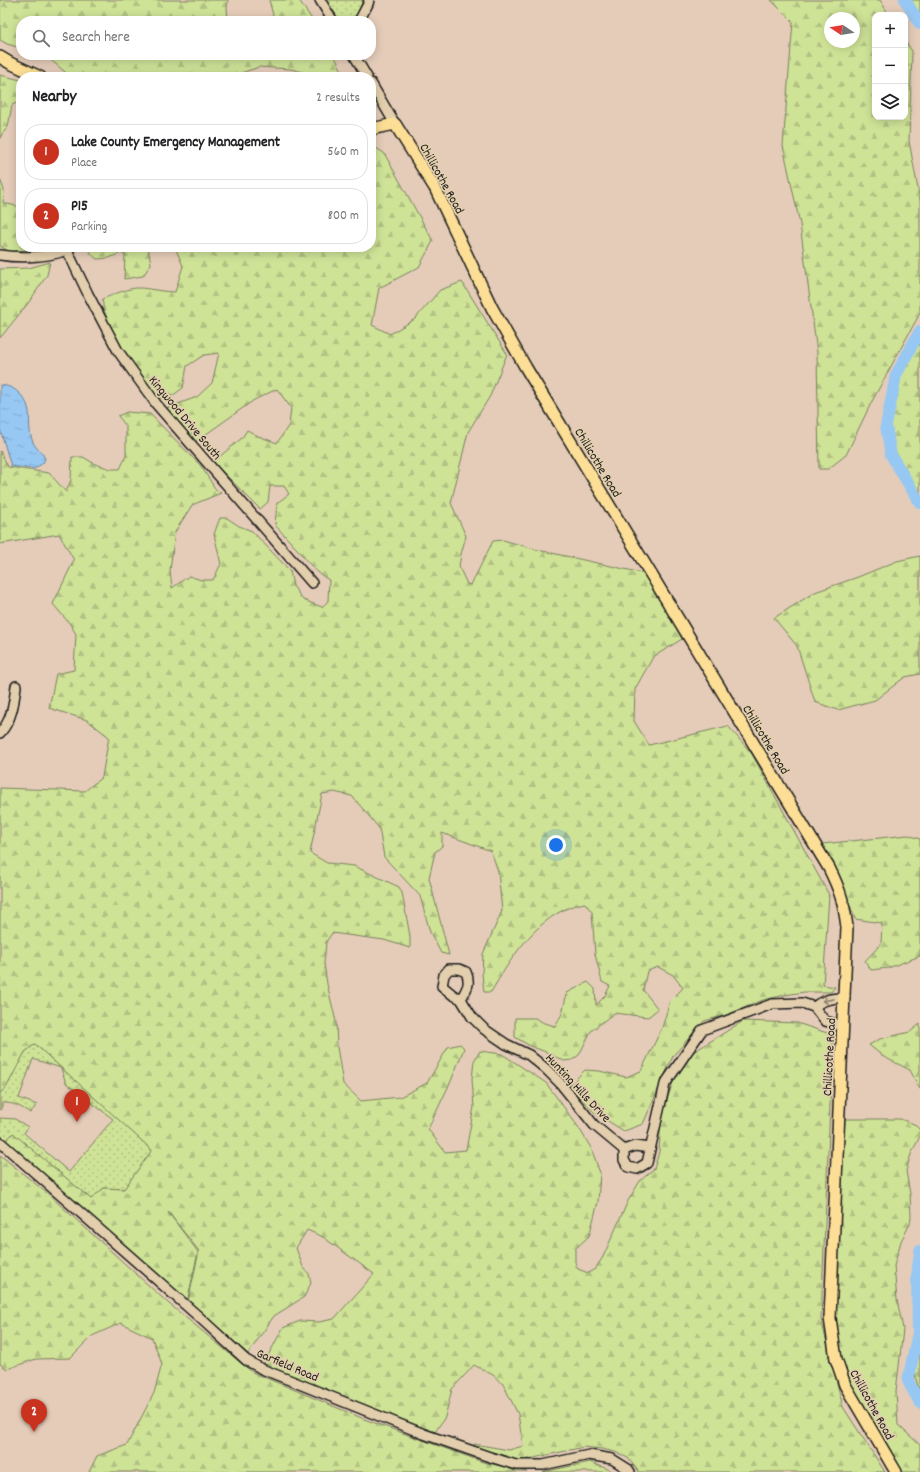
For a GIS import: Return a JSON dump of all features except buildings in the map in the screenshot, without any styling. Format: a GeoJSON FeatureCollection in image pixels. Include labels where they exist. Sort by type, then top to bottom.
{"type":"FeatureCollection","features":[{"type":"Feature","properties":{"kind":"main road"},"geometry":{"type":"LineString","coordinates":[[0,57],[29,72]]}},
{"type":"Feature","properties":{"kind":"main road"},"geometry":{"type":"LineString","coordinates":[[376,128],[395,124]]}},
{"type":"Feature","properties":{"kind":"main road","name":"Chillicothe Road"},"geometry":{"type":"LineString","coordinates":[[395,124],[435,188],[492,308],[526,368],[830,868],[840,891],[845,907],[847,927],[845,998],[830,1301],[833,1342],[836,1359],[845,1385],[896,1472]]}},
{"type":"Feature","properties":{"kind":"street"},"geometry":{"type":"LineString","coordinates":[[320,0],[330,16]]}},
{"type":"Feature","properties":{"kind":"street"},"geometry":{"type":"LineString","coordinates":[[362,16],[369,0]]}},
{"type":"Feature","properties":{"kind":"street"},"geometry":{"type":"LineString","coordinates":[[357,60],[364,72]]}},
{"type":"Feature","properties":{"kind":"street","name":"Chillicothe Road"},"geometry":{"type":"LineString","coordinates":[[376,92],[395,124]]}},
{"type":"Feature","properties":{"kind":"street"},"geometry":{"type":"LineString","coordinates":[[0,255],[22,257],[56,252]]}},
{"type":"Feature","properties":{"kind":"street","name":"Kingwood Drive South"},"geometry":{"type":"LineString","coordinates":[[71,252],[88,294],[118,351],[156,405],[312,582]]}},
{"type":"Feature","properties":{"kind":"street"},"geometry":{"type":"LineString","coordinates":[[0,733],[12,714],[16,686]]}},
{"type":"Feature","properties":{"kind":"street"},"geometry":{"type":"LineString","coordinates":[[814,1007],[827,999],[845,998]]}},
{"type":"Feature","properties":{"kind":"street","name":"Hunting Hills Drive"},"geometry":{"type":"LineString","coordinates":[[461,999],[472,1017],[484,1029],[506,1044],[528,1055],[546,1069],[594,1125],[624,1150]]}},
{"type":"Feature","properties":{"kind":"street"},"geometry":{"type":"LineString","coordinates":[[650,1148],[635,1146],[624,1150],[624,1160],[628,1167],[637,1169],[647,1163],[665,1084],[702,1030],[772,1004],[802,1003],[814,1007],[825,1021],[843,1026]]}},
{"type":"Feature","properties":{"kind":"street","name":"Garfield Road"},"geometry":{"type":"LineString","coordinates":[[0,1142],[246,1360],[262,1369],[424,1434],[516,1465],[544,1465],[590,1455],[612,1459],[630,1472]]}},
{"type":"Feature","properties":{"kind":"green space"},"geometry":{"type":"Polygon","coordinates":[[[0,0],[228,0],[228,16],[16,16],[16,47],[0,40],[0,0]]]}},
{"type":"Feature","properties":{"kind":"green space"},"geometry":{"type":"Polygon","coordinates":[[[269,0],[299,0],[310,16],[272,16],[269,0]]]}},
{"type":"Feature","properties":{"kind":"green space"},"geometry":{"type":"Polygon","coordinates":[[[325,0],[363,0],[357,15],[355,16],[335,16],[331,13],[325,0]]]}},
{"type":"Feature","properties":{"kind":"green space"},"geometry":{"type":"Polygon","coordinates":[[[771,0],[880,0],[887,12],[872,12],[872,120],[908,120],[908,45],[912,51],[909,141],[920,200],[920,313],[871,403],[846,455],[828,469],[819,469],[817,352],[800,224],[783,146],[793,22],[771,0]]]}},
{"type":"Feature","properties":{"kind":"green space"},"geometry":{"type":"Polygon","coordinates":[[[905,0],[920,0],[920,24],[905,0]]]}},
{"type":"Feature","properties":{"kind":"green space"},"geometry":{"type":"Polygon","coordinates":[[[51,60],[336,60],[342,72],[302,72],[291,69],[259,67],[244,72],[65,72],[51,60]]]}},
{"type":"Feature","properties":{"kind":"green space"},"geometry":{"type":"Polygon","coordinates":[[[0,75],[16,79],[16,103],[12,105],[8,127],[0,139],[0,75]]]}},
{"type":"Feature","properties":{"kind":"green space"},"geometry":{"type":"Polygon","coordinates":[[[376,148],[384,153],[433,241],[419,267],[379,288],[372,325],[390,334],[415,319],[440,290],[462,282],[507,354],[490,396],[468,432],[451,503],[466,536],[459,567],[467,584],[471,585],[493,541],[503,540],[538,550],[647,574],[682,639],[653,657],[635,689],[634,721],[649,745],[728,726],[752,754],[829,895],[823,985],[835,987],[831,992],[804,992],[763,1000],[726,1015],[704,1021],[673,1056],[643,1124],[624,1131],[595,1113],[569,1086],[585,1070],[599,1071],[626,1077],[641,1071],[662,1028],[670,1001],[683,988],[673,975],[658,967],[647,971],[643,990],[658,1009],[648,1017],[614,1013],[591,1031],[579,1055],[572,1060],[564,1061],[530,1046],[515,1037],[515,1018],[535,1018],[544,1023],[555,1026],[562,1014],[567,993],[588,982],[595,989],[596,1005],[605,996],[610,986],[602,982],[595,954],[592,912],[585,903],[570,907],[545,922],[524,943],[506,967],[491,992],[484,992],[482,974],[483,954],[502,911],[498,871],[491,851],[442,833],[442,846],[435,852],[429,878],[449,955],[441,953],[430,932],[420,896],[384,857],[379,828],[352,796],[334,792],[322,794],[310,853],[327,863],[354,866],[399,887],[402,893],[410,936],[410,948],[384,940],[332,933],[326,942],[324,963],[327,984],[336,1022],[337,1047],[343,1084],[361,1101],[400,1097],[427,1083],[448,1047],[460,1044],[464,1048],[451,1081],[428,1129],[445,1152],[466,1150],[474,1107],[472,1079],[474,1061],[480,1051],[502,1054],[546,1083],[579,1128],[591,1148],[600,1173],[598,1202],[589,1236],[575,1249],[575,1262],[578,1269],[588,1273],[595,1269],[603,1257],[628,1201],[640,1181],[654,1169],[659,1152],[661,1118],[675,1076],[692,1053],[743,1021],[797,1023],[833,1035],[821,1319],[843,1407],[885,1472],[639,1472],[628,1458],[615,1452],[602,1449],[584,1447],[514,1461],[474,1450],[474,1444],[509,1450],[523,1446],[518,1414],[503,1384],[493,1375],[474,1365],[452,1389],[445,1417],[435,1432],[269,1368],[264,1363],[283,1328],[300,1321],[319,1322],[334,1319],[374,1274],[323,1237],[307,1230],[296,1248],[303,1267],[309,1274],[311,1283],[304,1297],[274,1316],[248,1354],[188,1302],[199,1251],[168,1212],[198,1252],[187,1302],[5,1142],[13,1133],[91,1199],[104,1188],[124,1189],[152,1150],[35,1044],[25,1052],[6,1088],[0,1093],[0,788],[85,791],[102,777],[109,737],[87,720],[49,708],[56,674],[74,670],[76,634],[70,624],[53,604],[74,560],[59,534],[0,544],[0,451],[8,467],[49,473],[66,492],[71,480],[72,457],[83,457],[95,464],[111,469],[120,469],[126,456],[126,426],[118,416],[127,412],[150,414],[201,466],[216,490],[221,493],[192,505],[175,532],[170,570],[172,588],[189,576],[201,580],[213,580],[221,564],[214,534],[220,518],[227,518],[239,526],[252,531],[290,571],[293,586],[303,600],[322,607],[328,601],[329,580],[312,566],[275,525],[277,503],[289,494],[284,486],[270,486],[268,502],[260,509],[213,462],[242,438],[247,430],[277,443],[289,425],[291,408],[277,389],[254,400],[195,442],[167,408],[197,397],[212,383],[219,353],[204,355],[187,366],[183,388],[169,398],[156,398],[123,352],[110,326],[102,299],[136,288],[175,292],[183,266],[177,252],[376,252],[376,148]]]}},
{"type":"Feature","properties":{"kind":"green space"},"geometry":{"type":"Polygon","coordinates":[[[0,179],[4,190],[3,203],[16,206],[16,251],[10,252],[0,246],[0,179]]]}},
{"type":"Feature","properties":{"kind":"green space"},"geometry":{"type":"Polygon","coordinates":[[[149,252],[151,264],[143,276],[124,279],[125,255],[121,253],[109,258],[97,259],[90,253],[149,252]]]}},
{"type":"Feature","properties":{"kind":"green space"},"geometry":{"type":"Polygon","coordinates":[[[50,262],[47,275],[29,302],[0,338],[0,269],[29,268],[50,262]]]}},
{"type":"Feature","properties":{"kind":"green space"},"geometry":{"type":"Polygon","coordinates":[[[920,331],[920,503],[891,455],[886,426],[896,375],[920,331]]]}},
{"type":"Feature","properties":{"kind":"green space"},"geometry":{"type":"Polygon","coordinates":[[[920,556],[920,674],[905,677],[875,700],[838,710],[815,702],[797,646],[774,618],[815,592],[897,561],[920,556]]]}},
{"type":"Feature","properties":{"kind":"green space"},"geometry":{"type":"Polygon","coordinates":[[[908,835],[920,839],[920,956],[888,968],[871,970],[865,961],[881,944],[882,923],[855,919],[838,872],[822,844],[908,835]]]}},
{"type":"Feature","properties":{"kind":"green space"},"geometry":{"type":"Polygon","coordinates":[[[920,1024],[920,1089],[910,1070],[884,1057],[869,1045],[880,1039],[910,1032],[920,1024]]]}},
{"type":"Feature","properties":{"kind":"green space"},"geometry":{"type":"Polygon","coordinates":[[[35,1044],[153,1150],[124,1189],[104,1188],[91,1199],[13,1134],[5,1142],[0,1138],[0,1118],[15,1119],[28,1127],[24,1133],[69,1172],[113,1119],[66,1083],[61,1068],[33,1059],[19,1098],[37,1105],[30,1113],[17,1105],[9,1103],[2,1103],[2,1109],[0,1110],[0,1093],[6,1087],[25,1052],[35,1044]]]}},
{"type":"Feature","properties":{"kind":"green space"},"geometry":{"type":"Polygon","coordinates":[[[845,1119],[900,1119],[914,1124],[920,1130],[920,1136],[911,1154],[906,1171],[910,1194],[910,1224],[901,1241],[894,1266],[897,1300],[903,1329],[896,1391],[898,1425],[920,1445],[920,1472],[902,1472],[888,1451],[845,1377],[834,1329],[834,1291],[845,1119]]]}},
{"type":"Feature","properties":{"kind":"green space"},"geometry":{"type":"Polygon","coordinates":[[[0,1155],[48,1194],[168,1303],[252,1372],[364,1419],[483,1462],[527,1472],[89,1472],[97,1456],[127,1445],[154,1393],[162,1364],[152,1338],[121,1323],[92,1336],[70,1358],[36,1359],[7,1369],[0,1364],[0,1155]]]}},
{"type":"Feature","properties":{"kind":"green space"},"geometry":{"type":"Polygon","coordinates":[[[920,1313],[920,1391],[915,1372],[915,1352],[920,1313]]]}},
{"type":"Feature","properties":{"kind":"green space"},"geometry":{"type":"Polygon","coordinates":[[[590,1462],[615,1472],[543,1472],[590,1462]]]}},
{"type":"Feature","properties":{"kind":"water"},"geometry":{"type":"Polygon","coordinates":[[[0,385],[16,390],[28,406],[31,435],[34,444],[43,454],[45,459],[43,463],[34,469],[11,466],[0,429],[0,385]]]}},
{"type":"Feature","properties":{"kind":"waterway"},"geometry":{"type":"LineString","coordinates":[[905,0],[920,24]]}},
{"type":"Feature","properties":{"kind":"waterway"},"geometry":{"type":"LineString","coordinates":[[920,331],[896,375],[886,426],[891,455],[920,503]]}},
{"type":"Feature","properties":{"kind":"waterway"},"geometry":{"type":"LineString","coordinates":[[920,1251],[917,1277],[918,1333],[908,1381],[920,1403]]}},
{"type":"Feature","properties":{"kind":"place","name":"Lake County Emergency Management"},"geometry":{"type":"Point","coordinates":[77,1122]}},
{"type":"Feature","properties":{"kind":"place","name":"P15"},"geometry":{"type":"Point","coordinates":[34,1432]}}]}
